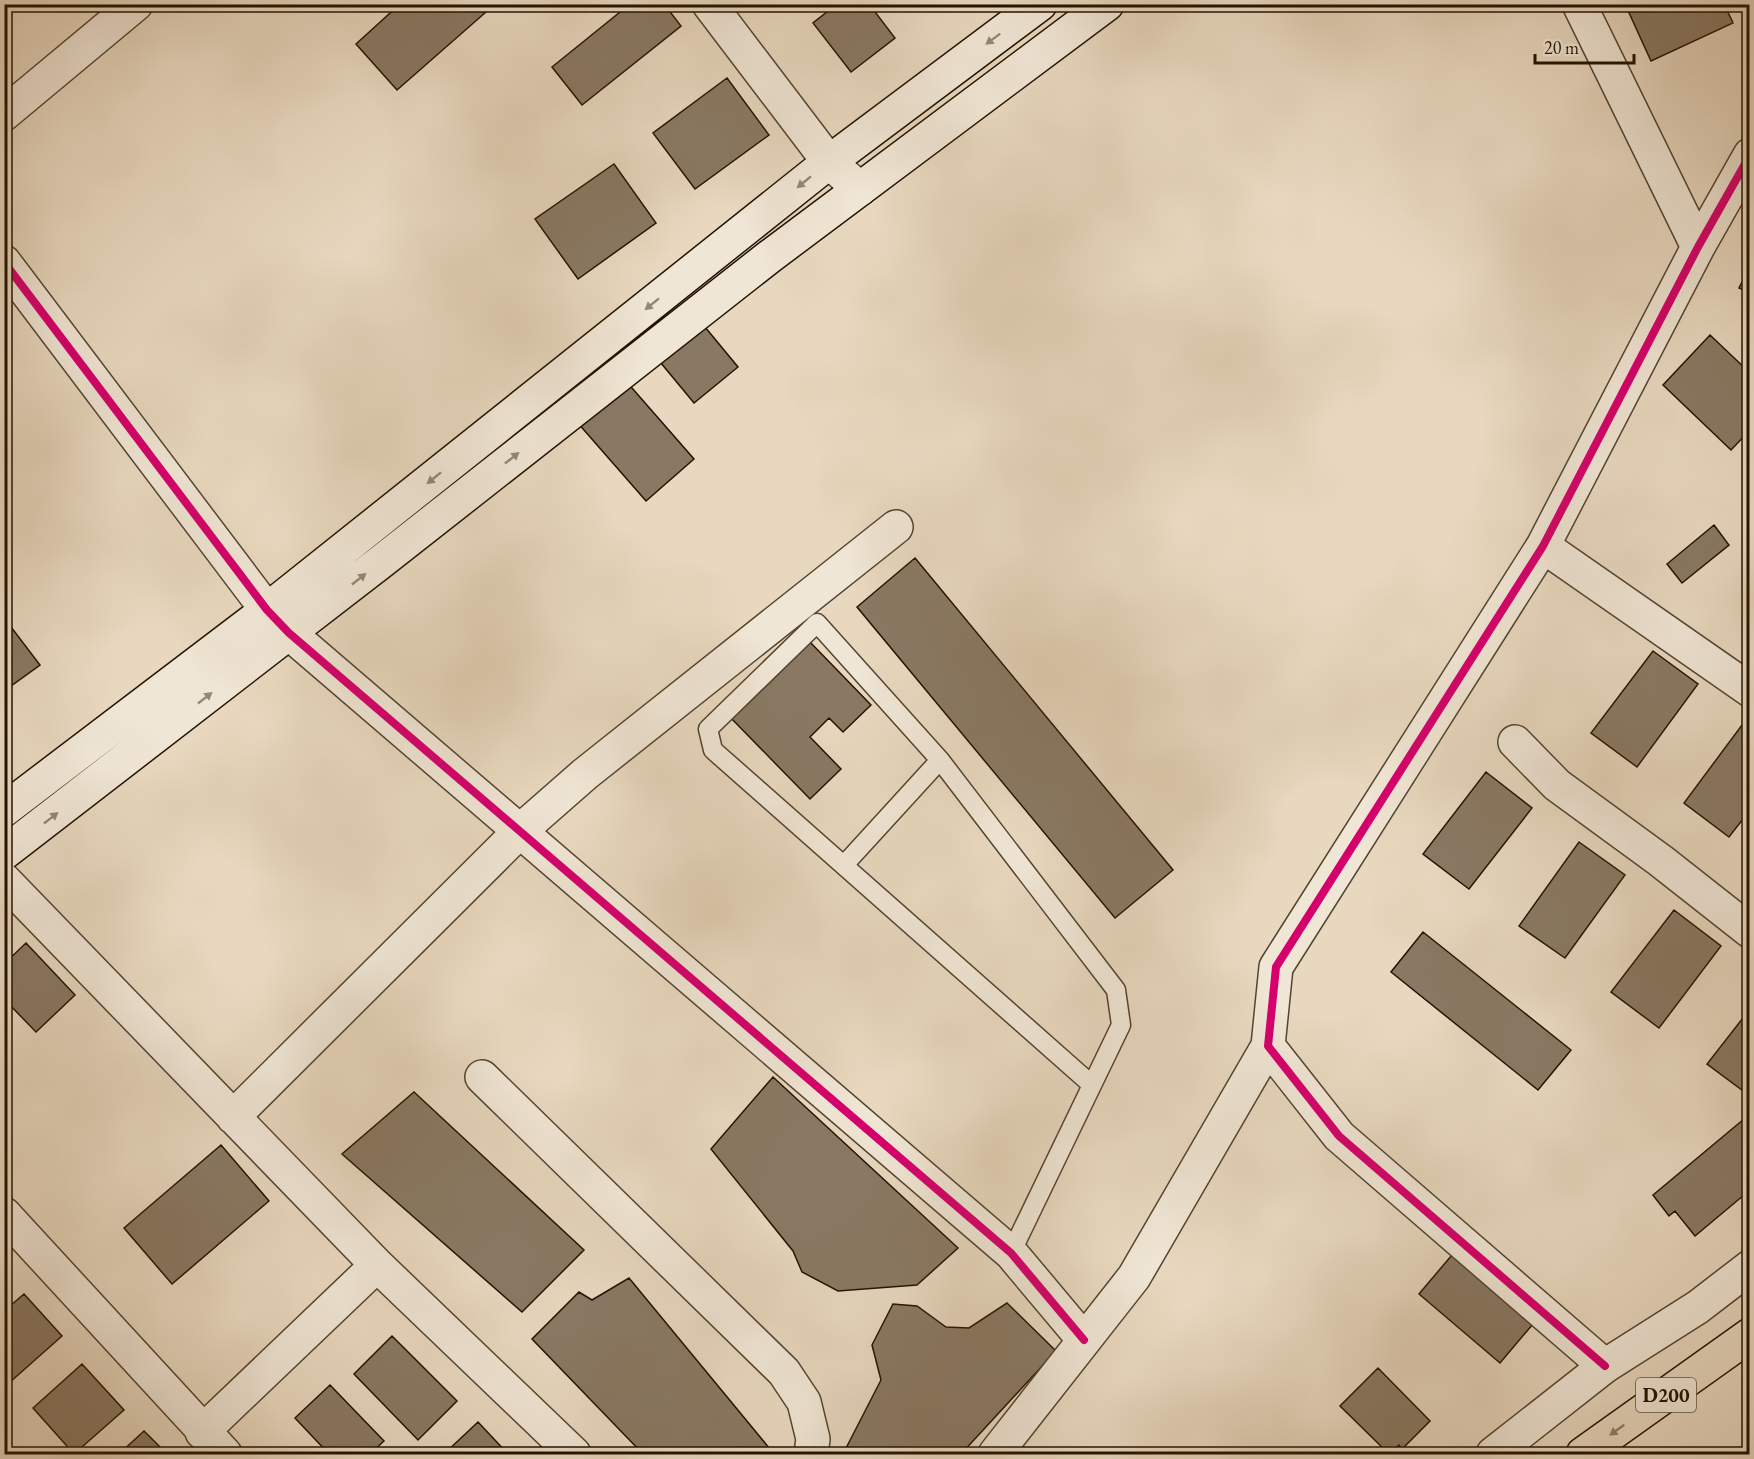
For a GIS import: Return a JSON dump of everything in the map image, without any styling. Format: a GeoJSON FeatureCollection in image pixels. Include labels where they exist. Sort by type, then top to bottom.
{"type":"FeatureCollection","features":[{"type":"Feature","properties":{"kind":"highway","name":"D200"},"geometry":{"type":"LineString","coordinates":[[1583,1455],[1749,1335]]}},
{"type":"Feature","properties":{"kind":"street"},"geometry":{"type":"LineString","coordinates":[[4,114],[136,4]]}},
{"type":"Feature","properties":{"kind":"street"},"geometry":{"type":"LineString","coordinates":[[709,4],[830,162],[860,189]]}},
{"type":"Feature","properties":{"kind":"street"},"geometry":{"type":"LineString","coordinates":[[4,853],[830,162],[1040,4]]}},
{"type":"Feature","properties":{"kind":"street"},"geometry":{"type":"LineString","coordinates":[[4,810],[278,622],[1107,4]]}},
{"type":"Feature","properties":{"kind":"street"},"geometry":{"type":"LineString","coordinates":[[1580,4],[1698,247]]}},
{"type":"Feature","properties":{"kind":"street"},"geometry":{"type":"LineString","coordinates":[[995,1455],[1134,1277],[1268,1046],[1276,967],[1543,546],[1698,247],[1749,155]]}},
{"type":"Feature","properties":{"kind":"street"},"geometry":{"type":"LineString","coordinates":[[4,262],[278,622],[1011,1253],[1084,1340]]}},
{"type":"Feature","properties":{"kind":"street"},"geometry":{"type":"LineString","coordinates":[[233,1117],[520,831],[585,774],[896,527]]}},
{"type":"Feature","properties":{"kind":"street"},"geometry":{"type":"LineString","coordinates":[[1543,546],[1749,690]]}},
{"type":"Feature","properties":{"kind":"street"},"geometry":{"type":"LineString","coordinates":[[1515,742],[1557,785],[1661,861],[1749,931]]}},
{"type":"Feature","properties":{"kind":"street"},"geometry":{"type":"LineString","coordinates":[[4,880],[377,1265],[574,1455]]}},
{"type":"Feature","properties":{"kind":"street"},"geometry":{"type":"LineString","coordinates":[[1268,1046],[1339,1136],[1605,1366]]}},
{"type":"Feature","properties":{"kind":"street"},"geometry":{"type":"LineString","coordinates":[[482,1077],[784,1372],[804,1402],[813,1439],[811,1455]]}},
{"type":"Feature","properties":{"kind":"street"},"geometry":{"type":"LineString","coordinates":[[4,1214],[214,1443],[377,1265]]}},
{"type":"Feature","properties":{"kind":"street"},"geometry":{"type":"LineString","coordinates":[[1493,1455],[1605,1366],[1698,1307],[1749,1267]]}},
{"type":"Feature","properties":{"kind":"lane"},"geometry":{"type":"LineString","coordinates":[[1011,1253],[1121,1025],[1116,990],[940,760],[817,623],[708,729],[713,750],[1092,1085]]}},
{"type":"Feature","properties":{"kind":"lane"},"geometry":{"type":"LineString","coordinates":[[844,865],[940,760]]}},
{"type":"Feature","properties":{"kind":"building"},"geometry":{"type":"Polygon","coordinates":[[[400,4],[480,4],[486,12],[397,90],[356,44],[400,4]]]}},
{"type":"Feature","properties":{"kind":"building"},"geometry":{"type":"Polygon","coordinates":[[[630,4],[664,4],[681,26],[582,105],[552,67],[630,4]]]}},
{"type":"Feature","properties":{"kind":"building"},"geometry":{"type":"Polygon","coordinates":[[[837,4],[869,4],[895,38],[851,72],[813,23],[837,4]]]}},
{"type":"Feature","properties":{"kind":"building"},"geometry":{"type":"Polygon","coordinates":[[[1625,4],[1724,4],[1733,23],[1651,61],[1625,4]]]}},
{"type":"Feature","properties":{"kind":"building"},"geometry":{"type":"Polygon","coordinates":[[[727,78],[769,135],[695,189],[653,133],[727,78]]]}},
{"type":"Feature","properties":{"kind":"building"},"geometry":{"type":"Polygon","coordinates":[[[614,164],[656,223],[578,279],[535,219],[614,164]]]}},
{"type":"Feature","properties":{"kind":"building"},"geometry":{"type":"Polygon","coordinates":[[[1750,267],[1750,293],[1739,288],[1750,267]]]}},
{"type":"Feature","properties":{"kind":"building"},"geometry":{"type":"Polygon","coordinates":[[[700,321],[738,367],[694,403],[656,357],[700,321]]]}},
{"type":"Feature","properties":{"kind":"building"},"geometry":{"type":"Polygon","coordinates":[[[1710,335],[1750,373],[1750,430],[1731,450],[1663,385],[1710,335]]]}},
{"type":"Feature","properties":{"kind":"building"},"geometry":{"type":"Polygon","coordinates":[[[625,380],[694,459],[646,501],[577,422],[625,380]]]}},
{"type":"Feature","properties":{"kind":"building"},"geometry":{"type":"Polygon","coordinates":[[[1714,525],[1729,545],[1682,583],[1667,564],[1714,525]]]}},
{"type":"Feature","properties":{"kind":"building"},"geometry":{"type":"Polygon","coordinates":[[[915,558],[1173,870],[1115,918],[857,607],[915,558]]]}},
{"type":"Feature","properties":{"kind":"building"},"geometry":{"type":"Polygon","coordinates":[[[8,623],[40,665],[4,691],[4,626],[8,623]]]}},
{"type":"Feature","properties":{"kind":"building"},"geometry":{"type":"Polygon","coordinates":[[[809,641],[871,705],[843,732],[829,718],[810,737],[841,769],[810,799],[731,718],[809,641]]]}},
{"type":"Feature","properties":{"kind":"building"},"geometry":{"type":"Polygon","coordinates":[[[1653,651],[1698,684],[1637,767],[1591,733],[1653,651]]]}},
{"type":"Feature","properties":{"kind":"building"},"geometry":{"type":"Polygon","coordinates":[[[1745,721],[1750,725],[1750,810],[1729,837],[1684,803],[1745,721]]]}},
{"type":"Feature","properties":{"kind":"building"},"geometry":{"type":"Polygon","coordinates":[[[1486,772],[1532,808],[1469,889],[1423,854],[1486,772]]]}},
{"type":"Feature","properties":{"kind":"building"},"geometry":{"type":"Polygon","coordinates":[[[1579,842],[1625,875],[1565,958],[1519,926],[1579,842]]]}},
{"type":"Feature","properties":{"kind":"building"},"geometry":{"type":"Polygon","coordinates":[[[1674,910],[1721,946],[1659,1028],[1611,992],[1674,910]]]}},
{"type":"Feature","properties":{"kind":"building"},"geometry":{"type":"Polygon","coordinates":[[[1423,932],[1571,1050],[1538,1090],[1391,972],[1423,932]]]}},
{"type":"Feature","properties":{"kind":"building"},"geometry":{"type":"Polygon","coordinates":[[[26,943],[75,995],[36,1032],[4,999],[4,964],[26,943]]]}},
{"type":"Feature","properties":{"kind":"building"},"geometry":{"type":"Polygon","coordinates":[[[1750,1009],[1750,1096],[1707,1064],[1750,1009]]]}},
{"type":"Feature","properties":{"kind":"building"},"geometry":{"type":"Polygon","coordinates":[[[773,1077],[958,1248],[917,1285],[838,1291],[802,1272],[793,1251],[711,1149],[773,1077]]]}},
{"type":"Feature","properties":{"kind":"building"},"geometry":{"type":"Polygon","coordinates":[[[414,1092],[584,1250],[522,1312],[342,1154],[414,1092]]]}},
{"type":"Feature","properties":{"kind":"building"},"geometry":{"type":"Polygon","coordinates":[[[1744,1119],[1750,1126],[1750,1190],[1695,1236],[1675,1211],[1669,1216],[1653,1195],[1744,1119]]]}},
{"type":"Feature","properties":{"kind":"building"},"geometry":{"type":"Polygon","coordinates":[[[221,1145],[269,1201],[172,1284],[124,1228],[221,1145]]]}},
{"type":"Feature","properties":{"kind":"building"},"geometry":{"type":"Polygon","coordinates":[[[1457,1249],[1538,1318],[1500,1363],[1419,1294],[1457,1249]]]}},
{"type":"Feature","properties":{"kind":"building"},"geometry":{"type":"Polygon","coordinates":[[[629,1278],[770,1449],[763,1454],[643,1454],[532,1339],[579,1292],[592,1300],[629,1278]]]}},
{"type":"Feature","properties":{"kind":"building"},"geometry":{"type":"Polygon","coordinates":[[[24,1294],[62,1336],[9,1383],[4,1378],[4,1311],[24,1294]]]}},
{"type":"Feature","properties":{"kind":"building"},"geometry":{"type":"Polygon","coordinates":[[[1007,1303],[1056,1351],[961,1454],[843,1454],[881,1380],[872,1345],[893,1304],[917,1306],[946,1327],[969,1328],[1007,1303]]]}},
{"type":"Feature","properties":{"kind":"building"},"geometry":{"type":"Polygon","coordinates":[[[392,1336],[457,1401],[418,1440],[354,1374],[392,1336]]]}},
{"type":"Feature","properties":{"kind":"building"},"geometry":{"type":"Polygon","coordinates":[[[82,1364],[124,1410],[74,1454],[33,1408],[82,1364]]]}},
{"type":"Feature","properties":{"kind":"building"},"geometry":{"type":"Polygon","coordinates":[[[1378,1368],[1430,1421],[1402,1449],[1399,1445],[1389,1454],[1340,1406],[1378,1368]]]}},
{"type":"Feature","properties":{"kind":"building"},"geometry":{"type":"Polygon","coordinates":[[[330,1385],[384,1441],[370,1454],[329,1454],[295,1418],[330,1385]]]}},
{"type":"Feature","properties":{"kind":"building"},"geometry":{"type":"Polygon","coordinates":[[[478,1422],[508,1454],[444,1454],[478,1422]]]}},
{"type":"Feature","properties":{"kind":"building"},"geometry":{"type":"Polygon","coordinates":[[[144,1431],[167,1454],[119,1454],[144,1431]]]}},
{"type":"Feature","properties":{"kind":"cycle path"},"geometry":{"type":"LineString","coordinates":[[1605,1366],[1339,1136],[1268,1046],[1276,967],[1543,546],[1698,247],[1750,155]]}},
{"type":"Feature","properties":{"kind":"cycle path"},"geometry":{"type":"LineString","coordinates":[[4,262],[267,610],[289,633],[1011,1253],[1084,1340]]}}]}
